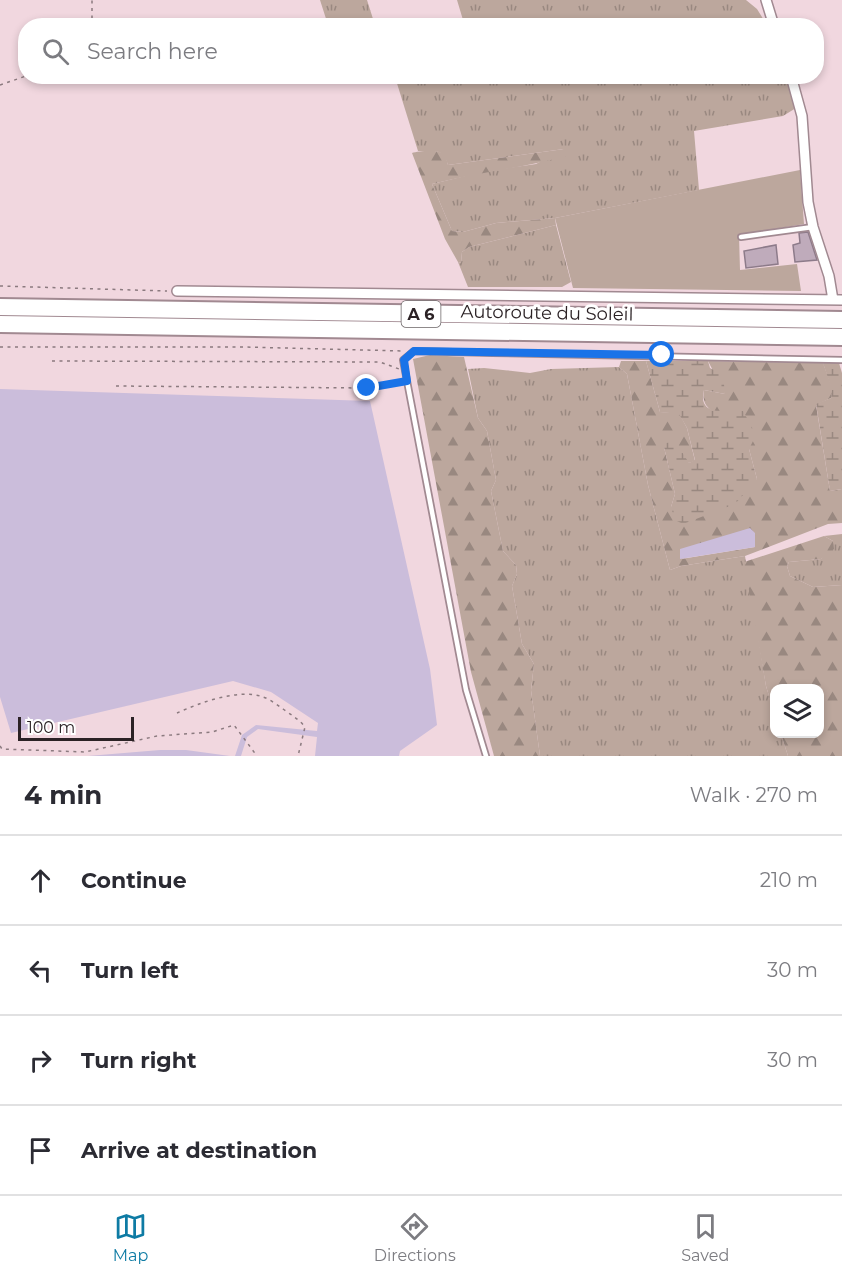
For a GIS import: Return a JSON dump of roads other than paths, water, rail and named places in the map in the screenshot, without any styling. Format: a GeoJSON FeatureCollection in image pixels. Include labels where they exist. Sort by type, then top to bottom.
{"type":"FeatureCollection","features":[{"type":"Feature","properties":{"kind":"highway","name":"Autoroute du Soleil"},"geometry":{"type":"LineString","coordinates":[[0,307],[842,320]]}},
{"type":"Feature","properties":{"kind":"highway","name":"Autoroute du Soleil"},"geometry":{"type":"LineString","coordinates":[[0,324],[842,337]]}},
{"type":"Feature","properties":{"kind":"street"},"geometry":{"type":"LineString","coordinates":[[766,0],[772,18]]}},
{"type":"Feature","properties":{"kind":"street"},"geometry":{"type":"LineString","coordinates":[[177,291],[835,297],[813,227],[808,202],[802,116],[793,84]]}},
{"type":"Feature","properties":{"kind":"lane"},"geometry":{"type":"LineString","coordinates":[[741,237],[813,227]]}},
{"type":"Feature","properties":{"kind":"lane"},"geometry":{"type":"LineString","coordinates":[[486,756],[466,690],[404,360],[414,351],[842,360]]}}]}
